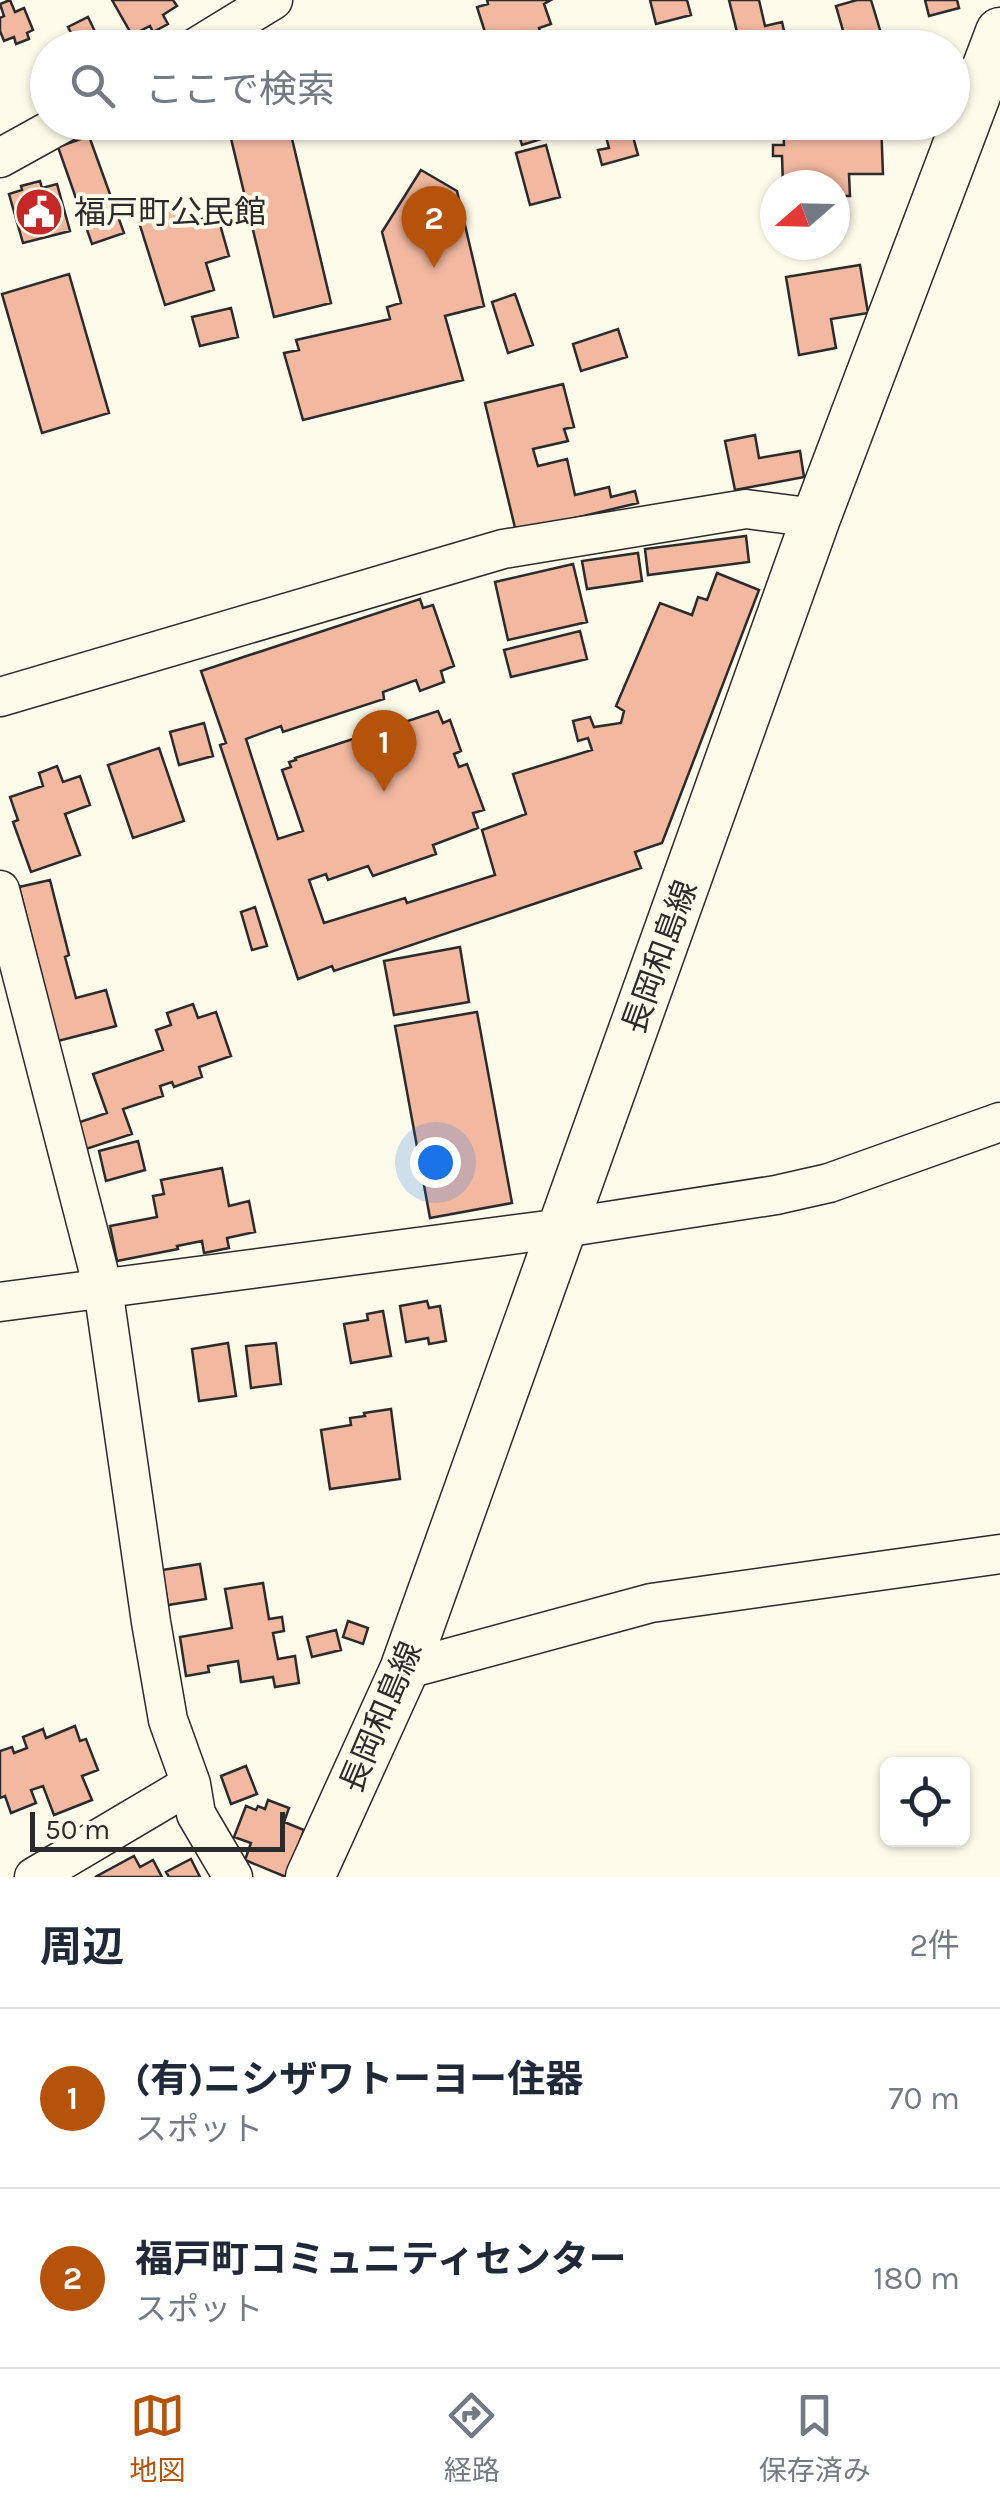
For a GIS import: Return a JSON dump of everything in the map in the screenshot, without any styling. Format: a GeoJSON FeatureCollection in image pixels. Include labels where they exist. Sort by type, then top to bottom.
{"type":"FeatureCollection","features":[{"type":"Feature","properties":{"kind":"main road","name":"長岡和島線"},"geometry":{"type":"LineString","coordinates":[[970,111],[1000,32]]}},
{"type":"Feature","properties":{"kind":"main road","name":"長岡和島線"},"geometry":{"type":"LineString","coordinates":[[310,1877],[404,1670],[816,518],[959,140]]}},
{"type":"Feature","properties":{"kind":"street"},"geometry":{"type":"LineString","coordinates":[[224,30],[274,0]]}},
{"type":"Feature","properties":{"kind":"street"},"geometry":{"type":"LineString","coordinates":[[0,158],[32,140]]}},
{"type":"Feature","properties":{"kind":"street"},"geometry":{"type":"LineString","coordinates":[[0,697],[503,548],[746,509],[816,518]]}},
{"type":"Feature","properties":{"kind":"street"},"geometry":{"type":"LineString","coordinates":[[0,890],[103,1288],[168,1720],[191,1784],[196,1814],[233,1877]]}},
{"type":"Feature","properties":{"kind":"street"},"geometry":{"type":"LineString","coordinates":[[0,1302],[563,1228],[776,1195],[829,1183],[1000,1122]]}},
{"type":"Feature","properties":{"kind":"street"},"geometry":{"type":"LineString","coordinates":[[404,1670],[651,1602],[1000,1554]]}},
{"type":"Feature","properties":{"kind":"street"},"geometry":{"type":"LineString","coordinates":[[34,1877],[191,1784]]}},
{"type":"Feature","properties":{"kind":"building"},"geometry":{"type":"Polygon","coordinates":[[[10,0],[15,12],[24,8],[33,30],[27,33],[29,39],[16,44],[14,37],[4,41],[0,4],[10,0]]]}},
{"type":"Feature","properties":{"kind":"building"},"geometry":{"type":"Polygon","coordinates":[[[112,0],[173,0],[177,6],[163,15],[168,24],[157,30],[150,26],[129,30],[112,0]]]}},
{"type":"Feature","properties":{"kind":"building"},"geometry":{"type":"Polygon","coordinates":[[[487,0],[551,0],[544,4],[551,24],[540,30],[484,30],[477,7],[488,4],[487,0]]]}},
{"type":"Feature","properties":{"kind":"building"},"geometry":{"type":"Polygon","coordinates":[[[650,0],[687,0],[691,15],[656,24],[650,0]]]}},
{"type":"Feature","properties":{"kind":"building"},"geometry":{"type":"Polygon","coordinates":[[[729,0],[759,0],[765,26],[782,22],[784,30],[736,30],[729,0]]]}},
{"type":"Feature","properties":{"kind":"building"},"geometry":{"type":"Polygon","coordinates":[[[871,0],[880,30],[843,30],[836,6],[871,0]]]}},
{"type":"Feature","properties":{"kind":"building"},"geometry":{"type":"Polygon","coordinates":[[[925,0],[957,0],[959,8],[929,16],[925,0]]]}},
{"type":"Feature","properties":{"kind":"building"},"geometry":{"type":"Polygon","coordinates":[[[88,17],[94,30],[70,30],[68,27],[88,17]]]}},
{"type":"Feature","properties":{"kind":"building"},"geometry":{"type":"Polygon","coordinates":[[[90,140],[124,233],[92,244],[58,147],[90,140]]]}},
{"type":"Feature","properties":{"kind":"building"},"geometry":{"type":"Polygon","coordinates":[[[231,140],[292,140],[331,303],[274,317],[231,140]]]}},
{"type":"Feature","properties":{"kind":"building"},"geometry":{"type":"Polygon","coordinates":[[[607,140],[634,140],[638,155],[602,165],[598,150],[609,148],[607,140]]]}},
{"type":"Feature","properties":{"kind":"building"},"geometry":{"type":"Polygon","coordinates":[[[784,140],[882,140],[883,174],[782,170],[782,156],[773,156],[773,145],[784,145],[784,140]]]}},
{"type":"Feature","properties":{"kind":"building"},"geometry":{"type":"Polygon","coordinates":[[[546,145],[560,197],[530,205],[516,153],[546,145]]]}},
{"type":"Feature","properties":{"kind":"building"},"geometry":{"type":"Polygon","coordinates":[[[421,170],[457,191],[484,306],[445,316],[463,380],[303,420],[284,353],[299,350],[296,340],[390,319],[387,307],[401,303],[382,232],[421,170]]]}},
{"type":"Feature","properties":{"kind":"building","name":"福戸町公民館"},"geometry":{"type":"Polygon","coordinates":[[[40,181],[42,188],[57,184],[70,231],[23,243],[9,194],[40,181]]]}},
{"type":"Feature","properties":{"kind":"building"},"geometry":{"type":"Polygon","coordinates":[[[178,207],[183,225],[217,214],[229,256],[206,263],[214,290],[165,305],[138,219],[178,207]]]}},
{"type":"Feature","properties":{"kind":"building"},"geometry":{"type":"Polygon","coordinates":[[[860,265],[868,313],[831,319],[836,348],[799,355],[786,277],[860,265]]]}},
{"type":"Feature","properties":{"kind":"building"},"geometry":{"type":"Polygon","coordinates":[[[69,274],[109,413],[42,433],[2,294],[69,274]]]}},
{"type":"Feature","properties":{"kind":"building"},"geometry":{"type":"Polygon","coordinates":[[[515,294],[533,345],[508,353],[492,302],[515,294]]]}},
{"type":"Feature","properties":{"kind":"building"},"geometry":{"type":"Polygon","coordinates":[[[231,308],[238,337],[200,346],[192,317],[231,308]]]}},
{"type":"Feature","properties":{"kind":"building"},"geometry":{"type":"Polygon","coordinates":[[[618,329],[627,357],[581,371],[573,344],[618,329]]]}},
{"type":"Feature","properties":{"kind":"building"},"geometry":{"type":"Polygon","coordinates":[[[563,384],[574,427],[564,429],[568,441],[533,449],[538,466],[567,459],[575,495],[609,487],[611,497],[635,491],[638,503],[516,532],[485,403],[563,384]]]}},
{"type":"Feature","properties":{"kind":"building"},"geometry":{"type":"Polygon","coordinates":[[[755,435],[759,458],[800,451],[804,477],[735,490],[725,441],[755,435]]]}},
{"type":"Feature","properties":{"kind":"building"},"geometry":{"type":"Polygon","coordinates":[[[746,536],[749,562],[648,575],[645,549],[746,536]]]}},
{"type":"Feature","properties":{"kind":"building"},"geometry":{"type":"Polygon","coordinates":[[[638,553],[642,581],[587,589],[582,561],[638,553]]]}},
{"type":"Feature","properties":{"kind":"building"},"geometry":{"type":"Polygon","coordinates":[[[573,564],[587,622],[508,640],[495,582],[573,564]]]}},
{"type":"Feature","properties":{"kind":"building"},"geometry":{"type":"Polygon","coordinates":[[[717,573],[759,590],[662,843],[635,852],[641,868],[334,971],[332,966],[298,979],[220,745],[226,743],[201,671],[420,599],[423,608],[433,605],[454,666],[441,671],[444,682],[420,691],[416,680],[383,692],[384,699],[283,732],[281,726],[246,739],[278,839],[303,831],[282,770],[291,767],[289,762],[438,711],[443,723],[450,720],[461,751],[454,754],[459,767],[467,764],[484,810],[473,813],[478,828],[433,845],[436,854],[373,876],[368,866],[328,880],[326,874],[309,880],[324,923],[405,898],[407,903],[495,875],[482,830],[526,814],[513,774],[592,750],[588,738],[578,741],[573,721],[590,717],[594,727],[621,723],[624,711],[616,706],[660,603],[692,615],[698,597],[707,600],[717,573]]]}},
{"type":"Feature","properties":{"kind":"building"},"geometry":{"type":"Polygon","coordinates":[[[580,631],[587,659],[511,677],[504,650],[580,631]]]}},
{"type":"Feature","properties":{"kind":"building"},"geometry":{"type":"Polygon","coordinates":[[[204,723],[213,756],[179,765],[170,732],[204,723]]]}},
{"type":"Feature","properties":{"kind":"building"},"geometry":{"type":"Polygon","coordinates":[[[159,748],[184,821],[133,838],[108,765],[159,748]]]}},
{"type":"Feature","properties":{"kind":"building"},"geometry":{"type":"Polygon","coordinates":[[[57,766],[63,782],[80,776],[90,805],[65,814],[80,855],[31,872],[13,822],[18,820],[10,797],[43,786],[39,773],[57,766]]]}},
{"type":"Feature","properties":{"kind":"building"},"geometry":{"type":"Polygon","coordinates":[[[50,880],[76,998],[106,990],[116,1026],[58,1041],[19,887],[50,880]]]}},
{"type":"Feature","properties":{"kind":"building"},"geometry":{"type":"Polygon","coordinates":[[[255,907],[267,946],[252,950],[241,912],[255,907]]]}},
{"type":"Feature","properties":{"kind":"building"},"geometry":{"type":"Polygon","coordinates":[[[460,947],[469,1002],[394,1015],[384,961],[460,947]]]}},
{"type":"Feature","properties":{"kind":"building"},"geometry":{"type":"Polygon","coordinates":[[[193,1004],[198,1018],[216,1012],[231,1056],[199,1067],[202,1077],[174,1087],[172,1082],[160,1086],[163,1096],[123,1109],[132,1134],[86,1149],[77,1123],[107,1113],[93,1074],[163,1050],[156,1030],[171,1025],[167,1013],[193,1004]]]}},
{"type":"Feature","properties":{"kind":"building"},"geometry":{"type":"Polygon","coordinates":[[[477,1012],[512,1203],[430,1218],[395,1026],[477,1012]]]}},
{"type":"Feature","properties":{"kind":"building"},"geometry":{"type":"Polygon","coordinates":[[[138,1141],[145,1170],[106,1181],[99,1151],[138,1141]]]}},
{"type":"Feature","properties":{"kind":"building"},"geometry":{"type":"Polygon","coordinates":[[[222,1168],[229,1206],[249,1201],[255,1232],[227,1238],[229,1248],[204,1253],[202,1241],[117,1261],[110,1226],[157,1217],[153,1196],[164,1194],[161,1180],[222,1168]]]}},
{"type":"Feature","properties":{"kind":"building"},"geometry":{"type":"Polygon","coordinates":[[[427,1301],[429,1308],[440,1306],[446,1341],[429,1344],[428,1338],[406,1342],[400,1306],[427,1301]]]}},
{"type":"Feature","properties":{"kind":"building"},"geometry":{"type":"Polygon","coordinates":[[[383,1311],[391,1356],[351,1363],[344,1324],[368,1320],[367,1314],[383,1311]]]}},
{"type":"Feature","properties":{"kind":"building"},"geometry":{"type":"Polygon","coordinates":[[[228,1343],[236,1396],[199,1401],[192,1349],[228,1343]]]}},
{"type":"Feature","properties":{"kind":"building"},"geometry":{"type":"Polygon","coordinates":[[[276,1343],[281,1384],[251,1388],[246,1346],[276,1343]]]}},
{"type":"Feature","properties":{"kind":"building"},"geometry":{"type":"Polygon","coordinates":[[[391,1409],[400,1479],[330,1489],[321,1430],[351,1425],[350,1418],[365,1416],[364,1413],[391,1409]]]}},
{"type":"Feature","properties":{"kind":"building"},"geometry":{"type":"Polygon","coordinates":[[[200,1564],[206,1599],[168,1605],[162,1570],[200,1564]]]}},
{"type":"Feature","properties":{"kind":"building"},"geometry":{"type":"Polygon","coordinates":[[[263,1583],[269,1619],[282,1617],[284,1631],[273,1633],[278,1659],[295,1656],[299,1683],[275,1687],[273,1677],[241,1682],[238,1661],[208,1666],[209,1672],[186,1676],[180,1637],[232,1628],[225,1589],[263,1583]]]}},
{"type":"Feature","properties":{"kind":"building"},"geometry":{"type":"Polygon","coordinates":[[[348,1621],[368,1628],[363,1644],[343,1637],[348,1621]]]}},
{"type":"Feature","properties":{"kind":"building"},"geometry":{"type":"Polygon","coordinates":[[[336,1630],[341,1650],[312,1657],[307,1637],[336,1630]]]}},
{"type":"Feature","properties":{"kind":"building"},"geometry":{"type":"Polygon","coordinates":[[[75,1726],[80,1741],[86,1739],[98,1770],[82,1776],[92,1800],[54,1815],[43,1786],[31,1790],[36,1803],[11,1813],[5,1796],[0,1798],[0,1751],[12,1747],[14,1753],[27,1748],[23,1737],[43,1729],[46,1738],[75,1726]]]}},
{"type":"Feature","properties":{"kind":"building"},"geometry":{"type":"Polygon","coordinates":[[[246,1766],[257,1794],[231,1804],[221,1776],[246,1766]]]}},
{"type":"Feature","properties":{"kind":"building"},"geometry":{"type":"Polygon","coordinates":[[[268,1800],[289,1808],[284,1822],[304,1830],[286,1877],[245,1860],[251,1843],[234,1837],[246,1806],[265,1809],[268,1800]]]}},
{"type":"Feature","properties":{"kind":"building"},"geometry":{"type":"Polygon","coordinates":[[[134,1856],[140,1867],[153,1860],[162,1877],[95,1877],[134,1856]]]}},
{"type":"Feature","properties":{"kind":"building"},"geometry":{"type":"Polygon","coordinates":[[[191,1859],[200,1877],[169,1877],[166,1872],[191,1859]]]}},
{"type":"Feature","properties":{"kind":"place","name":"福戸町公民館"},"geometry":{"type":"Point","coordinates":[39,212]}},
{"type":"Feature","properties":{"kind":"place","name":"福戸町コミュニティセンター"},"geometry":{"type":"Point","coordinates":[434,268]}},
{"type":"Feature","properties":{"kind":"place","name":"(有)ニシザワトーヨー住器"},"geometry":{"type":"Point","coordinates":[384,792]}}]}
